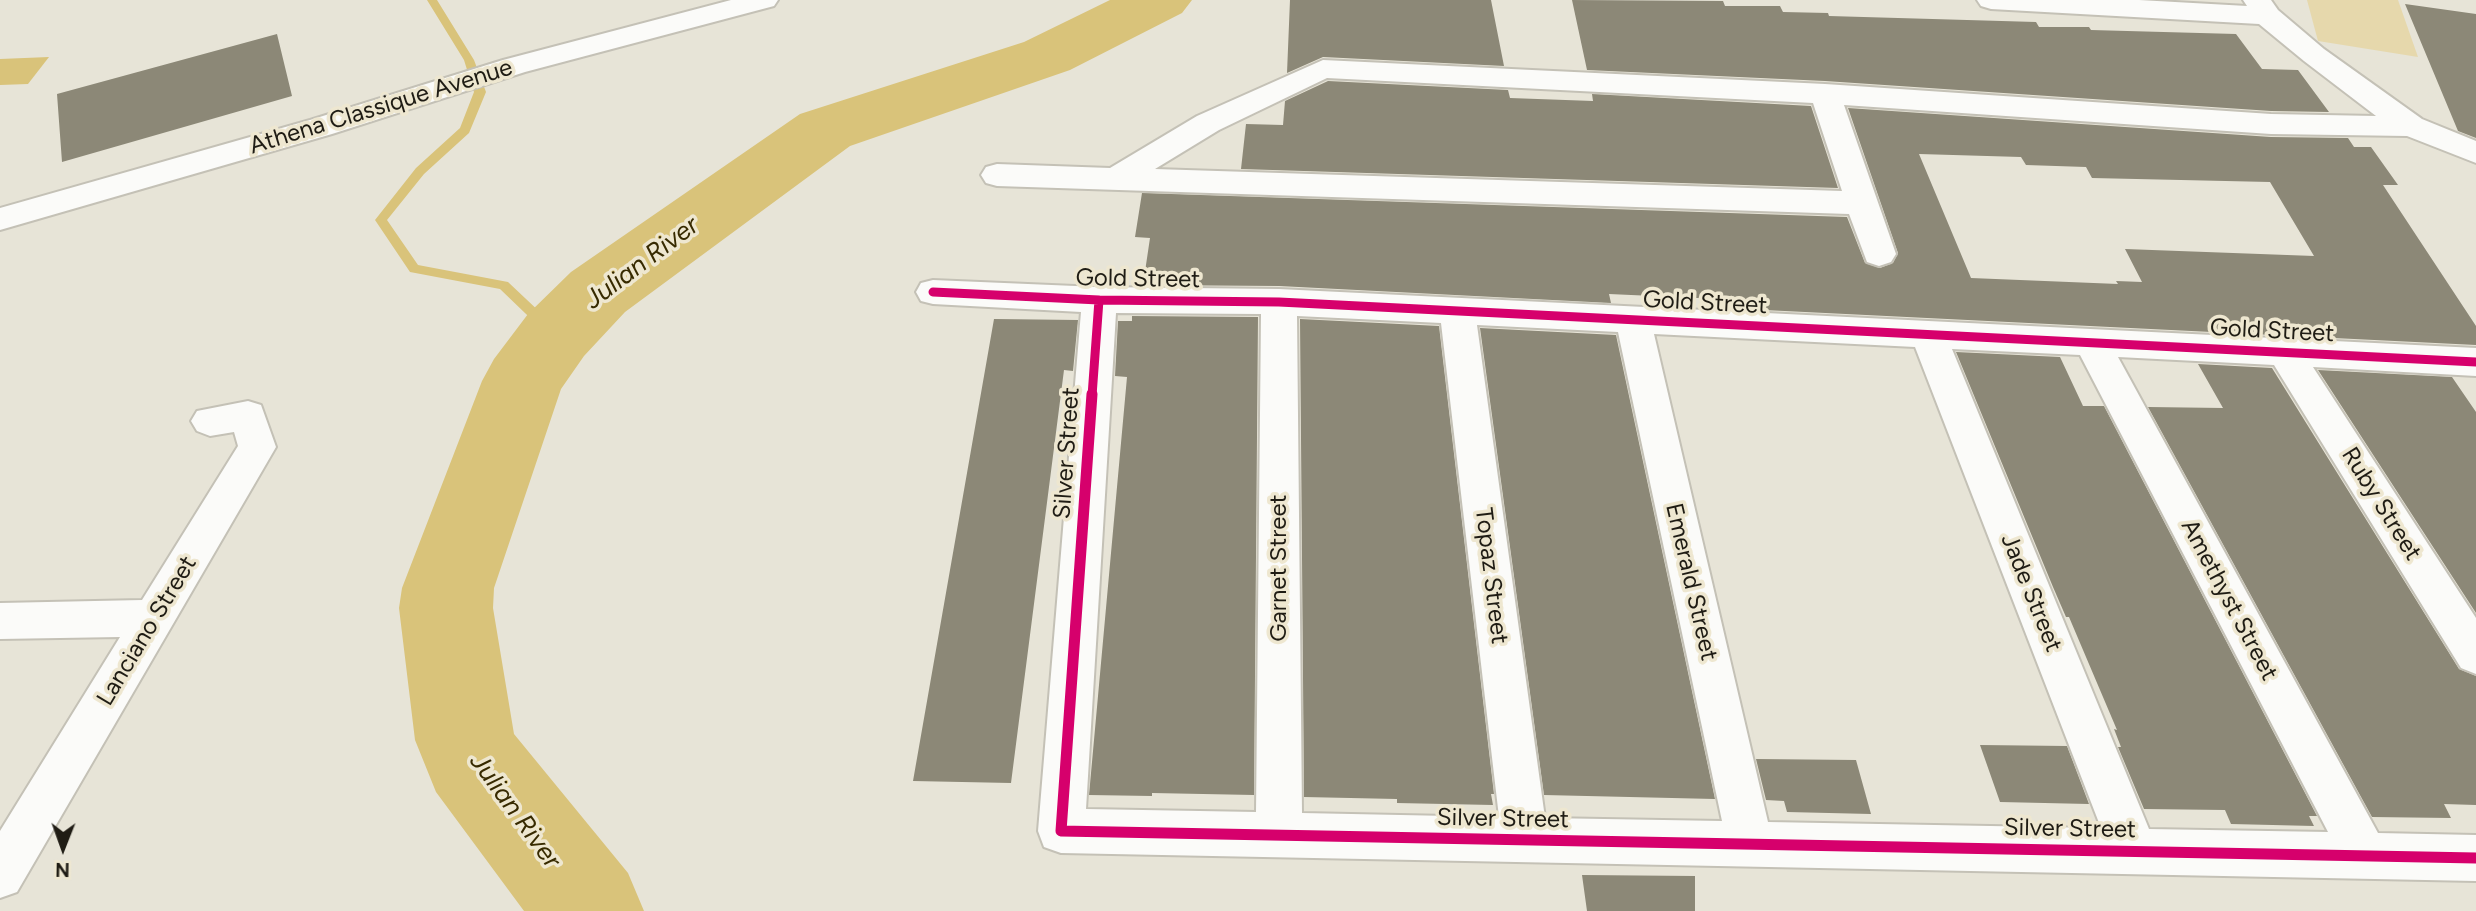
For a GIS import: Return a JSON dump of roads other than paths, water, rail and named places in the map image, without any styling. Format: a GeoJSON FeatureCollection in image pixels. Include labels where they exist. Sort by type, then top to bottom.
{"type":"FeatureCollection","features":[{"type":"Feature","properties":{"kind":"street","name":"Athena Classique Avenue"},"geometry":{"type":"LineString","coordinates":[[0,219],[321,127],[514,66],[764,0]]}},
{"type":"Feature","properties":{"kind":"street"},"geometry":{"type":"LineString","coordinates":[[1991,0],[2262,8],[2314,55],[2411,126],[2476,153]]}},
{"type":"Feature","properties":{"kind":"street"},"geometry":{"type":"LineString","coordinates":[[1116,179],[1208,123],[1323,69],[1825,94],[2270,124],[2411,126]]}},
{"type":"Feature","properties":{"kind":"street"},"geometry":{"type":"LineString","coordinates":[[1825,94],[1879,254]]}},
{"type":"Feature","properties":{"kind":"street"},"geometry":{"type":"LineString","coordinates":[[997,175],[1861,203]]}},
{"type":"Feature","properties":{"kind":"street","name":"Gold Street"},"geometry":{"type":"LineString","coordinates":[[933,292],[1099,300],[1279,302],[2476,362]]}},
{"type":"Feature","properties":{"kind":"street","name":"Silver Street"},"geometry":{"type":"LineString","coordinates":[[1099,300],[1061,831],[2476,858]]}},
{"type":"Feature","properties":{"kind":"street","name":"Garnet Street"},"geometry":{"type":"LineString","coordinates":[[1279,302],[1279,835]]}},
{"type":"Feature","properties":{"kind":"street","name":"Topaz Street"},"geometry":{"type":"LineString","coordinates":[[1457,311],[1525,840]]}},
{"type":"Feature","properties":{"kind":"street","name":"Emerald Street"},"geometry":{"type":"LineString","coordinates":[[1633,320],[1750,844]]}},
{"type":"Feature","properties":{"kind":"street","name":"Jade Street"},"geometry":{"type":"LineString","coordinates":[[1928,335],[2134,851]]}},
{"type":"Feature","properties":{"kind":"street","name":"Amethyst Street"},"geometry":{"type":"LineString","coordinates":[[2092,343],[2365,856]]}},
{"type":"Feature","properties":{"kind":"street","name":"Ruby Street"},"geometry":{"type":"LineString","coordinates":[[2285,353],[2476,655]]}},
{"type":"Feature","properties":{"kind":"street","name":"Lanciano Street"},"geometry":{"type":"LineString","coordinates":[[0,875],[257,447],[248,415],[210,421]]}},
{"type":"Feature","properties":{"kind":"street"},"geometry":{"type":"LineString","coordinates":[[0,621],[155,618]]}},
{"type":"Feature","properties":{"kind":"waterway"},"geometry":{"type":"LineString","coordinates":[[432,0],[469,60],[480,92],[465,130],[420,171],[381,220],[414,269],[504,285],[556,335]]}},
{"type":"Feature","properties":{"kind":"waterway","name":"Julian River"},"geometry":{"type":"LineString","coordinates":[[590,911],[472,759],[465,740],[446,608],[448,588],[523,381],[556,335],[598,292],[825,130],[1047,56],[1160,0]]}}]}
